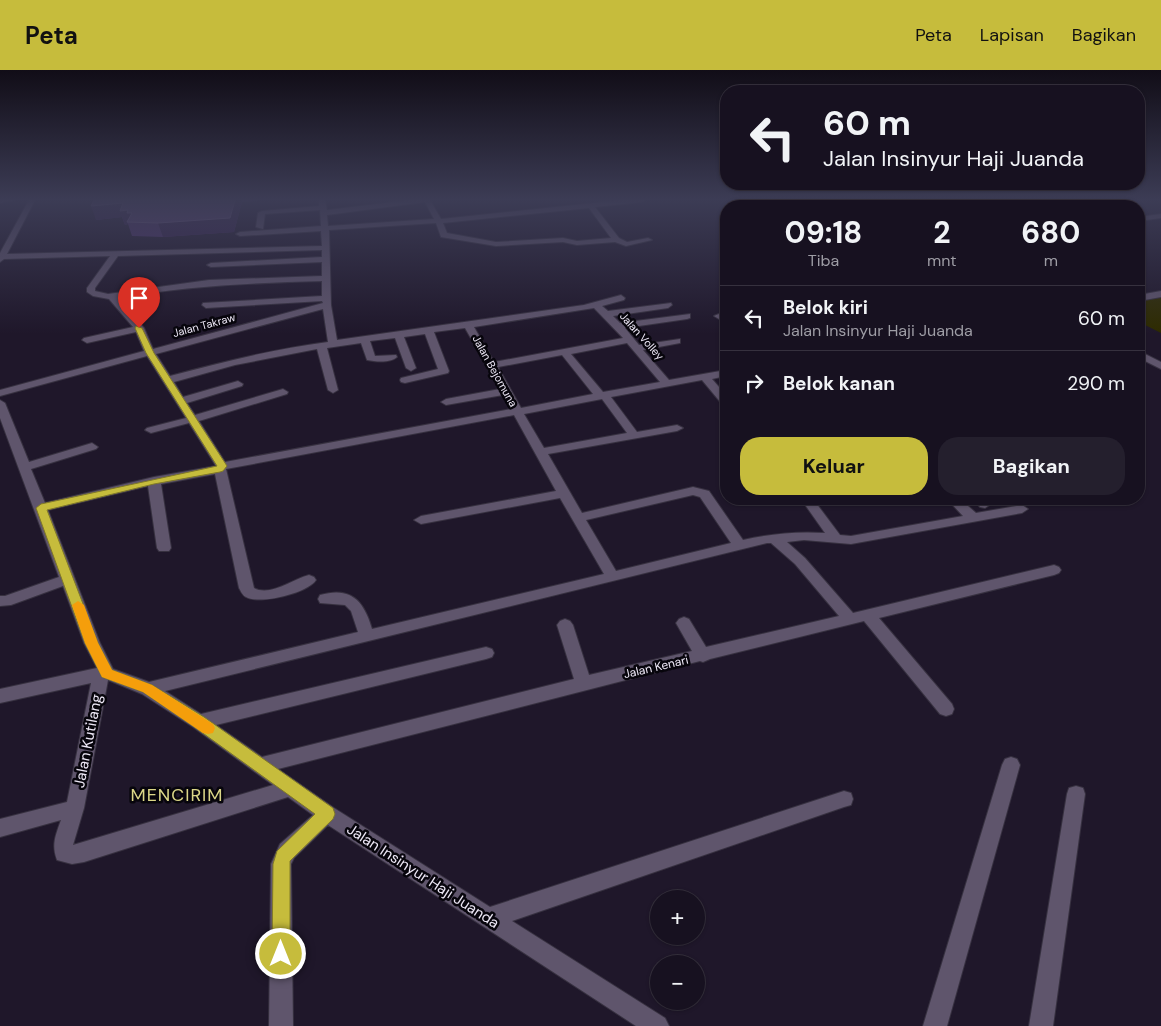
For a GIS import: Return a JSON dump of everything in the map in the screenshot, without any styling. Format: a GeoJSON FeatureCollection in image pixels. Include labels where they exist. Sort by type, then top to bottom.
{"type":"FeatureCollection","features":[{"type":"Feature","properties":{"kind":"street"},"geometry":{"type":"LineString","coordinates":[[1,259],[9,245]]}},
{"type":"Feature","properties":{"kind":"street"},"geometry":{"type":"LineString","coordinates":[[325,245],[327,302],[333,343]]}},
{"type":"Feature","properties":{"kind":"street"},"geometry":{"type":"LineString","coordinates":[[1,259],[325,248]]}},
{"type":"Feature","properties":{"kind":"street"},"geometry":{"type":"LineString","coordinates":[[194,262],[198,252]]}},
{"type":"Feature","properties":{"kind":"street"},"geometry":{"type":"LineString","coordinates":[[116,254],[91,288],[91,292],[94,294],[111,295],[199,283],[326,278]]}},
{"type":"Feature","properties":{"kind":"street"},"geometry":{"type":"LineString","coordinates":[[211,265],[326,259]]}},
{"type":"Feature","properties":{"kind":"street"},"geometry":{"type":"LineString","coordinates":[[1145,290],[1157,295]]}},
{"type":"Feature","properties":{"kind":"street"},"geometry":{"type":"LineString","coordinates":[[111,295],[139,328],[150,353],[193,419],[221,468],[245,585],[249,593],[266,595],[298,586],[309,580]]}},
{"type":"Feature","properties":{"kind":"street"},"geometry":{"type":"LineString","coordinates":[[468,324],[596,305],[621,298]]}},
{"type":"Feature","properties":{"kind":"street"},"geometry":{"type":"LineString","coordinates":[[206,305],[327,302]]}},
{"type":"Feature","properties":{"kind":"street","name":"Jalan Takraw"},"geometry":{"type":"LineString","coordinates":[[0,393],[150,353],[327,302]]}},
{"type":"Feature","properties":{"kind":"street","name":"Jalan Volley"},"geometry":{"type":"LineString","coordinates":[[596,305],[618,326],[667,384]]}},
{"type":"Feature","properties":{"kind":"street"},"geometry":{"type":"LineString","coordinates":[[606,314],[668,305]]}},
{"type":"Feature","properties":{"kind":"street"},"geometry":{"type":"LineString","coordinates":[[618,326],[687,316]]}},
{"type":"Feature","properties":{"kind":"street","name":"Jalan Bejomuna"},"geometry":{"type":"LineString","coordinates":[[168,380],[233,362],[320,344],[468,324],[493,365],[517,411],[720,374]]}},
{"type":"Feature","properties":{"kind":"street"},"geometry":{"type":"LineString","coordinates":[[87,340],[139,328]]}},
{"type":"Feature","properties":{"kind":"street"},"geometry":{"type":"LineString","coordinates":[[405,380],[444,371],[428,330]]}},
{"type":"Feature","properties":{"kind":"street"},"geometry":{"type":"LineString","coordinates":[[398,334],[410,368]]}},
{"type":"Feature","properties":{"kind":"street"},"geometry":{"type":"LineString","coordinates":[[364,339],[371,358],[392,357]]}},
{"type":"Feature","properties":{"kind":"street"},"geometry":{"type":"LineString","coordinates":[[493,365],[629,340]]}},
{"type":"Feature","properties":{"kind":"street"},"geometry":{"type":"LineString","coordinates":[[637,348],[676,341]]}},
{"type":"Feature","properties":{"kind":"street"},"geometry":{"type":"LineString","coordinates":[[320,344],[333,390]]}},
{"type":"Feature","properties":{"kind":"street"},"geometry":{"type":"LineString","coordinates":[[564,351],[634,435]]}},
{"type":"Feature","properties":{"kind":"street"},"geometry":{"type":"LineString","coordinates":[[1145,357],[1161,366]]}},
{"type":"Feature","properties":{"kind":"street"},"geometry":{"type":"LineString","coordinates":[[705,377],[720,395]]}},
{"type":"Feature","properties":{"kind":"street"},"geometry":{"type":"LineString","coordinates":[[181,401],[238,384]]}},
{"type":"Feature","properties":{"kind":"street"},"geometry":{"type":"LineString","coordinates":[[446,402],[506,391]]}},
{"type":"Feature","properties":{"kind":"street"},"geometry":{"type":"LineString","coordinates":[[151,430],[283,392]]}},
{"type":"Feature","properties":{"kind":"street"},"geometry":{"type":"LineString","coordinates":[[0,403],[4,427],[24,467],[41,508],[104,673],[0,696]]}},
{"type":"Feature","properties":{"kind":"street"},"geometry":{"type":"LineString","coordinates":[[41,508],[154,481],[517,411],[612,575]]}},
{"type":"Feature","properties":{"kind":"street"},"geometry":{"type":"LineString","coordinates":[[541,452],[677,428]]}},
{"type":"Feature","properties":{"kind":"street"},"geometry":{"type":"LineString","coordinates":[[24,467],[92,446]]}},
{"type":"Feature","properties":{"kind":"street"},"geometry":{"type":"LineString","coordinates":[[154,481],[164,548]]}},
{"type":"Feature","properties":{"kind":"street"},"geometry":{"type":"LineString","coordinates":[[578,518],[693,491],[700,492],[705,494],[739,545]]}},
{"type":"Feature","properties":{"kind":"street"},"geometry":{"type":"LineString","coordinates":[[421,520],[564,493]]}},
{"type":"Feature","properties":{"kind":"street"},"geometry":{"type":"LineString","coordinates":[[811,505],[835,538]]}},
{"type":"Feature","properties":{"kind":"street"},"geometry":{"type":"LineString","coordinates":[[959,505],[972,518]]}},
{"type":"Feature","properties":{"kind":"street"},"geometry":{"type":"LineString","coordinates":[[148,689],[739,545],[774,538],[804,536],[851,540],[1022,509]]}},
{"type":"Feature","properties":{"kind":"street"},"geometry":{"type":"LineString","coordinates":[[774,538],[800,561],[850,618]]}},
{"type":"Feature","properties":{"kind":"street","name":"Jalan Kenari"},"geometry":{"type":"LineString","coordinates":[[259,766],[583,683],[703,656],[850,618],[1054,570]]}},
{"type":"Feature","properties":{"kind":"street"},"geometry":{"type":"LineString","coordinates":[[0,601],[6,601],[68,579]]}},
{"type":"Feature","properties":{"kind":"street"},"geometry":{"type":"LineString","coordinates":[[325,599],[339,597],[353,602],[357,606],[366,635]]}},
{"type":"Feature","properties":{"kind":"street"},"geometry":{"type":"LineString","coordinates":[[867,614],[946,709]]}},
{"type":"Feature","properties":{"kind":"street"},"geometry":{"type":"LineString","coordinates":[[684,623],[703,656]]}},
{"type":"Feature","properties":{"kind":"street"},"geometry":{"type":"LineString","coordinates":[[565,625],[583,683]]}},
{"type":"Feature","properties":{"kind":"street"},"geometry":{"type":"LineString","coordinates":[[198,722],[486,653]]}},
{"type":"Feature","properties":{"kind":"street","name":"Jalan Insinyur Haji Juanda"},"geometry":{"type":"LineString","coordinates":[[104,673],[148,689],[198,722],[327,814],[657,1026]]}},
{"type":"Feature","properties":{"kind":"street","name":"Jalan Kutilang"},"geometry":{"type":"LineString","coordinates":[[104,673],[75,808],[62,844],[64,853],[72,855],[84,853],[290,788]]}},
{"type":"Feature","properties":{"kind":"street"},"geometry":{"type":"LineString","coordinates":[[934,1026],[1010,765]]}},
{"type":"Feature","properties":{"kind":"street"},"geometry":{"type":"LineString","coordinates":[[1041,1026],[1076,794]]}},
{"type":"Feature","properties":{"kind":"street"},"geometry":{"type":"LineString","coordinates":[[489,918],[844,799]]}},
{"type":"Feature","properties":{"kind":"street"},"geometry":{"type":"LineString","coordinates":[[0,828],[75,808]]}},
{"type":"Feature","properties":{"kind":"street"},"geometry":{"type":"LineString","coordinates":[[281,1026],[281,864],[287,851],[327,814]]}},
{"type":"Feature","properties":{"kind":"shaded area"},"geometry":{"type":"Polygon","coordinates":[[[1161,297],[1161,333],[1145,325],[1145,300],[1161,297]]]}},
{"type":"Feature","properties":{"kind":"slow traffic"},"geometry":{"type":"LineString","coordinates":[[78,605],[92,643],[107,673],[148,689],[208,728]]}},
{"type":"Feature","properties":{"kind":"district","name":"MENCIRIM"},"geometry":{"type":"Point","coordinates":[177,795]}},
{"type":"Feature","properties":{"kind":"route"},"geometry":{"type":"LineString","coordinates":[[139,328],[150,353],[222,466],[220,469],[154,481],[41,508],[92,643],[107,673],[148,689],[198,722],[327,814],[283,857],[281,864],[281,954]]}}]}
